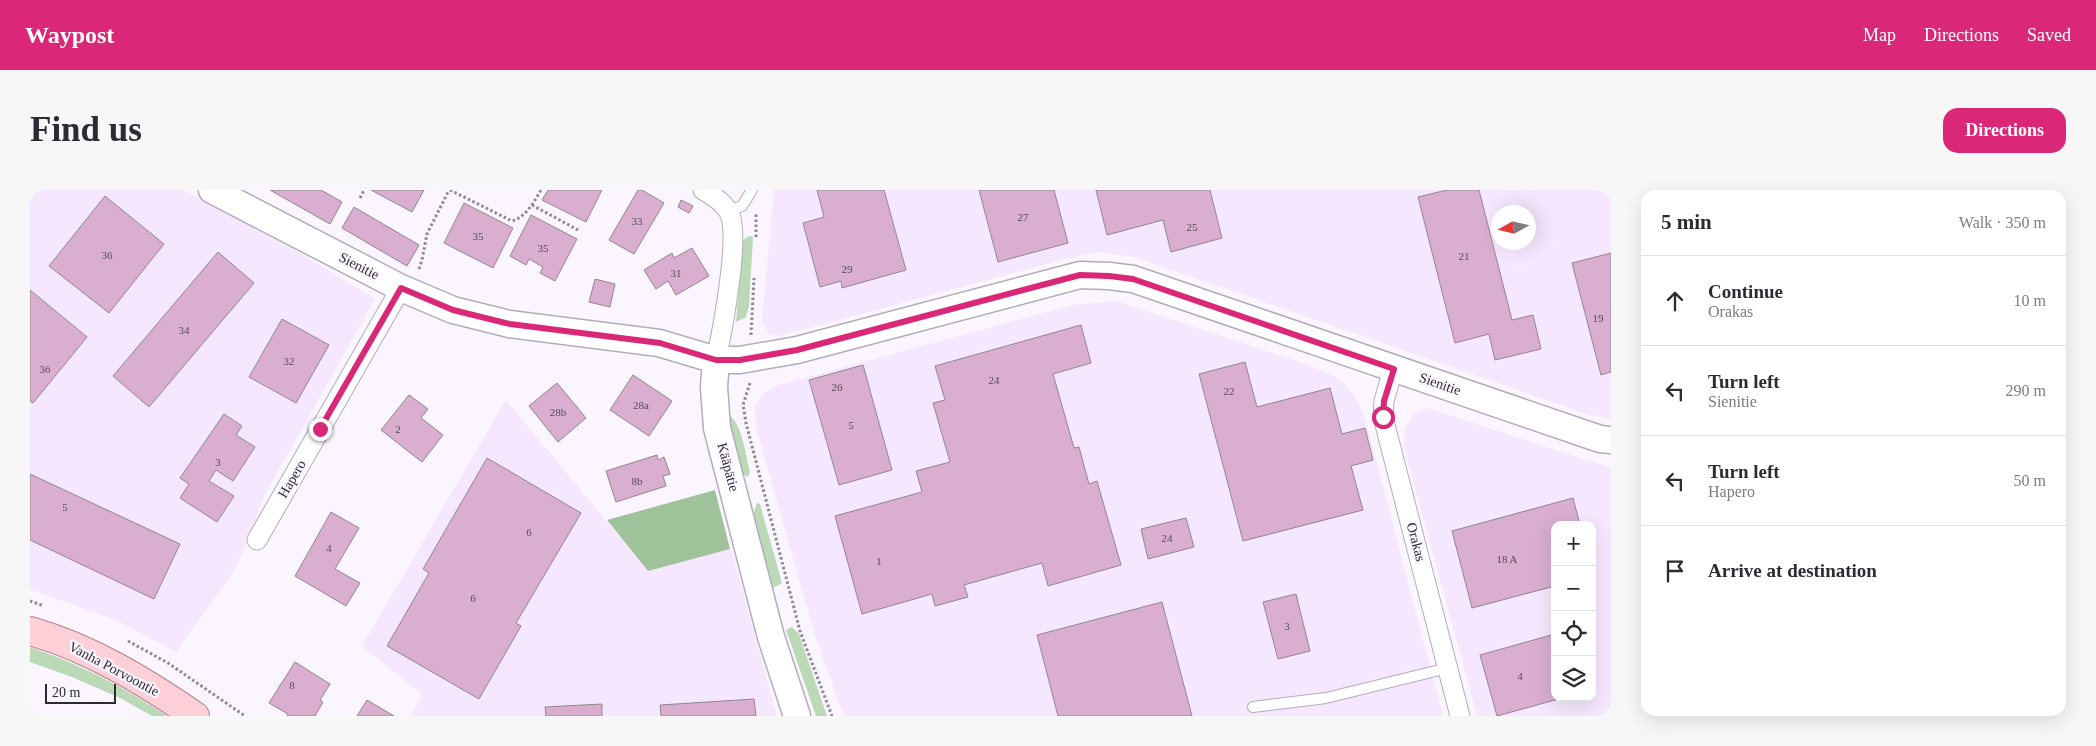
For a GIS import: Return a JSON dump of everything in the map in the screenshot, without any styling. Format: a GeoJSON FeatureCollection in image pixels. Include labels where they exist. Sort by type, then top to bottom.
{"type":"FeatureCollection","features":[{"type":"Feature","properties":{"kind":"main road","name":"Vanha Porvoontie"},"geometry":{"type":"LineString","coordinates":[[30,631],[53,638],[96,657],[138,679],[195,716]]}},
{"type":"Feature","properties":{"kind":"street","name":"Sienitie"},"geometry":{"type":"LineString","coordinates":[[212,190],[409,281],[453,310],[510,324],[660,343],[753,371],[816,346],[1080,275],[1133,279],[1600,439],[1611,440]]}},
{"type":"Feature","properties":{"kind":"street"},"geometry":{"type":"LineString","coordinates":[[702,190],[721,202],[729,211]]}},
{"type":"Feature","properties":{"kind":"street","name":"Kääpätie"},"geometry":{"type":"LineString","coordinates":[[729,211],[733,226],[731,271],[724,326],[716,360],[714,387],[718,428],[771,637],[798,716]]}},
{"type":"Feature","properties":{"kind":"street","name":"Hapero"},"geometry":{"type":"LineString","coordinates":[[257,540],[409,281]]}},
{"type":"Feature","properties":{"kind":"street","name":"Orakas"},"geometry":{"type":"LineString","coordinates":[[1394,369],[1384,401],[1383,417],[1460,716]]}},
{"type":"Feature","properties":{"kind":"lane"},"geometry":{"type":"LineString","coordinates":[[729,211],[742,206],[752,190]]}},
{"type":"Feature","properties":{"kind":"lane"},"geometry":{"type":"LineString","coordinates":[[1253,707],[1326,698],[1448,668]]}},
{"type":"Feature","properties":{"kind":"path"},"geometry":{"type":"LineString","coordinates":[[360,198],[364,190]]}},
{"type":"Feature","properties":{"kind":"path"},"geometry":{"type":"LineString","coordinates":[[409,281],[422,260],[427,234],[450,190],[512,221],[519,219],[532,205],[541,190]]}},
{"type":"Feature","properties":{"kind":"path"},"geometry":{"type":"LineString","coordinates":[[752,190],[757,220],[756,246]]}},
{"type":"Feature","properties":{"kind":"path"},"geometry":{"type":"LineString","coordinates":[[532,205],[578,230]]}},
{"type":"Feature","properties":{"kind":"path"},"geometry":{"type":"LineString","coordinates":[[748,388],[753,371],[750,328],[754,272]]}},
{"type":"Feature","properties":{"kind":"path"},"geometry":{"type":"LineString","coordinates":[[753,371],[743,405],[750,441],[800,631],[832,716]]}},
{"type":"Feature","properties":{"kind":"shaded area"},"geometry":{"type":"Polygon","coordinates":[[[30,190],[183,190],[285,244],[375,299],[264,496],[235,570],[176,652],[118,621],[30,589],[30,190]]]}},
{"type":"Feature","properties":{"kind":"shaded area"},"geometry":{"type":"Polygon","coordinates":[[[774,190],[1611,190],[1611,419],[1590,415],[1134,257],[1099,252],[1065,259],[779,336],[769,334],[762,320],[774,190]]]}},
{"type":"Feature","properties":{"kind":"shaded area"},"geometry":{"type":"Polygon","coordinates":[[[1116,301],[1312,366],[1339,379],[1353,394],[1364,414],[1443,716],[844,716],[815,636],[756,427],[755,406],[764,393],[778,385],[1073,305],[1116,301]]]}},
{"type":"Feature","properties":{"kind":"shaded area"},"geometry":{"type":"Polygon","coordinates":[[[506,400],[648,571],[731,549],[777,716],[412,716],[422,694],[362,646],[506,400]]]}},
{"type":"Feature","properties":{"kind":"shaded area"},"geometry":{"type":"Polygon","coordinates":[[[1428,408],[1611,468],[1611,716],[1477,716],[1403,444],[1406,427],[1414,414],[1428,408]]]}},
{"type":"Feature","properties":{"kind":"green space"},"geometry":{"type":"Polygon","coordinates":[[[749,236],[753,237],[749,306],[746,317],[736,322],[743,240],[749,236]]]}},
{"type":"Feature","properties":{"kind":"green space"},"geometry":{"type":"Polygon","coordinates":[[[730,416],[738,426],[743,441],[750,472],[748,477],[741,473],[730,431],[730,416]]]}},
{"type":"Feature","properties":{"kind":"green space"},"geometry":{"type":"Polygon","coordinates":[[[715,490],[730,549],[648,571],[607,520],[715,490]]]}},
{"type":"Feature","properties":{"kind":"green space"},"geometry":{"type":"Polygon","coordinates":[[[757,503],[760,504],[782,583],[773,588],[753,515],[757,503]]]}},
{"type":"Feature","properties":{"kind":"green space"},"geometry":{"type":"Polygon","coordinates":[[[792,627],[799,634],[827,716],[816,716],[786,630],[792,627]]]}},
{"type":"Feature","properties":{"kind":"green space"},"geometry":{"type":"Polygon","coordinates":[[[30,647],[101,677],[167,716],[152,716],[120,698],[72,677],[30,662],[30,647]]]}},
{"type":"Feature","properties":{"kind":"building"},"geometry":{"type":"Polygon","coordinates":[[[270,190],[321,190],[342,202],[330,224],[270,190]]]}},
{"type":"Feature","properties":{"kind":"building"},"geometry":{"type":"Polygon","coordinates":[[[371,190],[424,190],[412,212],[371,190]]]}},
{"type":"Feature","properties":{"kind":"building"},"geometry":{"type":"Polygon","coordinates":[[[548,190],[602,190],[586,222],[542,200],[548,190]]]}},
{"type":"Feature","properties":{"kind":"building"},"geometry":{"type":"Polygon","coordinates":[[[638,190],[642,190],[664,203],[634,254],[609,240],[638,190]]]}},
{"type":"Feature","properties":{"kind":"building"},"geometry":{"type":"Polygon","coordinates":[[[817,190],[884,190],[906,270],[842,288],[841,281],[820,287],[803,223],[824,217],[817,190]]]}},
{"type":"Feature","properties":{"kind":"building"},"geometry":{"type":"Polygon","coordinates":[[[979,190],[1054,190],[1068,243],[998,262],[979,190]]]}},
{"type":"Feature","properties":{"kind":"building"},"geometry":{"type":"Polygon","coordinates":[[[1096,190],[1210,190],[1222,238],[1171,252],[1163,220],[1107,235],[1096,190]]]}},
{"type":"Feature","properties":{"kind":"building"},"geometry":{"type":"Polygon","coordinates":[[[1447,190],[1479,190],[1491,237],[1491,250],[1494,250],[1512,320],[1533,315],[1541,349],[1495,360],[1489,334],[1455,343],[1418,197],[1447,190]]]}},
{"type":"Feature","properties":{"kind":"building"},"geometry":{"type":"Polygon","coordinates":[[[105,196],[164,244],[109,313],[49,266],[105,196]]]}},
{"type":"Feature","properties":{"kind":"building"},"geometry":{"type":"Polygon","coordinates":[[[681,200],[693,206],[689,213],[678,207],[681,200]]]}},
{"type":"Feature","properties":{"kind":"building"},"geometry":{"type":"Polygon","coordinates":[[[464,203],[513,228],[493,268],[444,243],[464,203]]]}},
{"type":"Feature","properties":{"kind":"building"},"geometry":{"type":"Polygon","coordinates":[[[354,207],[419,245],[407,266],[342,228],[354,207]]]}},
{"type":"Feature","properties":{"kind":"building"},"geometry":{"type":"Polygon","coordinates":[[[531,215],[577,239],[555,281],[540,273],[543,267],[529,259],[526,265],[510,256],[531,215]]]}},
{"type":"Feature","properties":{"kind":"building"},"geometry":{"type":"Polygon","coordinates":[[[692,248],[709,276],[676,295],[668,281],[656,289],[644,270],[672,253],[674,258],[692,248]]]}},
{"type":"Feature","properties":{"kind":"building"},"geometry":{"type":"Polygon","coordinates":[[[218,252],[254,283],[149,407],[113,376],[218,252]]]}},
{"type":"Feature","properties":{"kind":"building"},"geometry":{"type":"Polygon","coordinates":[[[1611,253],[1611,372],[1601,375],[1572,263],[1611,253]]]}},
{"type":"Feature","properties":{"kind":"building"},"geometry":{"type":"Polygon","coordinates":[[[595,279],[615,284],[610,307],[589,302],[595,279]]]}},
{"type":"Feature","properties":{"kind":"building"},"geometry":{"type":"Polygon","coordinates":[[[30,290],[87,337],[33,403],[30,401],[30,290]]]}},
{"type":"Feature","properties":{"kind":"building"},"geometry":{"type":"Polygon","coordinates":[[[282,319],[329,345],[296,403],[249,377],[282,319]]]}},
{"type":"Feature","properties":{"kind":"building"},"geometry":{"type":"Polygon","coordinates":[[[1081,325],[1091,363],[1053,374],[1074,448],[1079,447],[1089,484],[1097,481],[1121,565],[1048,586],[1042,563],[964,585],[968,597],[935,606],[932,594],[862,614],[835,516],[922,492],[916,471],[950,462],[933,403],[945,400],[935,366],[1081,325]]]}},
{"type":"Feature","properties":{"kind":"building"},"geometry":{"type":"Polygon","coordinates":[[[1245,362],[1257,407],[1330,388],[1342,434],[1365,428],[1373,460],[1351,466],[1363,510],[1243,541],[1199,374],[1245,362]]]}},
{"type":"Feature","properties":{"kind":"building"},"geometry":{"type":"Polygon","coordinates":[[[863,365],[892,470],[839,485],[809,380],[863,365]]]}},
{"type":"Feature","properties":{"kind":"building"},"geometry":{"type":"Polygon","coordinates":[[[633,375],[672,401],[649,436],[610,410],[633,375]]]}},
{"type":"Feature","properties":{"kind":"building"},"geometry":{"type":"Polygon","coordinates":[[[557,383],[586,418],[558,442],[529,406],[557,383]]]}},
{"type":"Feature","properties":{"kind":"building"},"geometry":{"type":"Polygon","coordinates":[[[409,395],[428,409],[421,418],[443,435],[422,462],[381,430],[409,395]]]}},
{"type":"Feature","properties":{"kind":"building"},"geometry":{"type":"Polygon","coordinates":[[[224,414],[242,426],[236,435],[255,447],[233,481],[216,470],[209,481],[234,496],[217,522],[180,498],[189,484],[180,478],[224,414]]]}},
{"type":"Feature","properties":{"kind":"building"},"geometry":{"type":"Polygon","coordinates":[[[657,455],[658,460],[664,457],[670,474],[663,476],[666,486],[616,502],[606,471],[657,455]]]}},
{"type":"Feature","properties":{"kind":"building"},"geometry":{"type":"Polygon","coordinates":[[[487,458],[581,513],[516,623],[521,626],[479,699],[387,646],[429,573],[423,569],[487,458]]]}},
{"type":"Feature","properties":{"kind":"building"},"geometry":{"type":"Polygon","coordinates":[[[30,474],[180,544],[154,599],[30,540],[30,474]]]}},
{"type":"Feature","properties":{"kind":"building"},"geometry":{"type":"Polygon","coordinates":[[[1573,498],[1579,521],[1551,521],[1551,587],[1472,608],[1452,531],[1573,498]]]}},
{"type":"Feature","properties":{"kind":"building"},"geometry":{"type":"Polygon","coordinates":[[[331,512],[359,528],[335,569],[360,583],[346,606],[295,576],[331,512]]]}},
{"type":"Feature","properties":{"kind":"building"},"geometry":{"type":"Polygon","coordinates":[[[1186,518],[1194,547],[1148,559],[1141,529],[1186,518]]]}},
{"type":"Feature","properties":{"kind":"building"},"geometry":{"type":"Polygon","coordinates":[[[1296,594],[1310,651],[1278,659],[1263,602],[1296,594]]]}},
{"type":"Feature","properties":{"kind":"building"},"geometry":{"type":"Polygon","coordinates":[[[1162,602],[1192,716],[1058,716],[1037,635],[1162,602]]]}},
{"type":"Feature","properties":{"kind":"building"},"geometry":{"type":"Polygon","coordinates":[[[1551,635],[1551,701],[1497,716],[1480,655],[1551,635]]]}},
{"type":"Feature","properties":{"kind":"building"},"geometry":{"type":"Polygon","coordinates":[[[295,662],[330,684],[320,700],[323,702],[315,716],[287,716],[288,714],[269,703],[295,662]]]}},
{"type":"Feature","properties":{"kind":"building"},"geometry":{"type":"Polygon","coordinates":[[[754,699],[756,716],[661,716],[660,705],[754,699]]]}},
{"type":"Feature","properties":{"kind":"building"},"geometry":{"type":"Polygon","coordinates":[[[367,700],[394,716],[357,716],[367,700]]]}},
{"type":"Feature","properties":{"kind":"building"},"geometry":{"type":"Polygon","coordinates":[[[602,704],[602,716],[546,716],[545,707],[602,704]]]}},
{"type":"Feature","properties":{"kind":"route"},"geometry":{"type":"LineString","coordinates":[[320,429],[401,288],[453,310],[510,324],[660,343],[716,360],[740,360],[797,350],[1080,275],[1133,279],[1394,369],[1384,401],[1383,417]]}}]}
